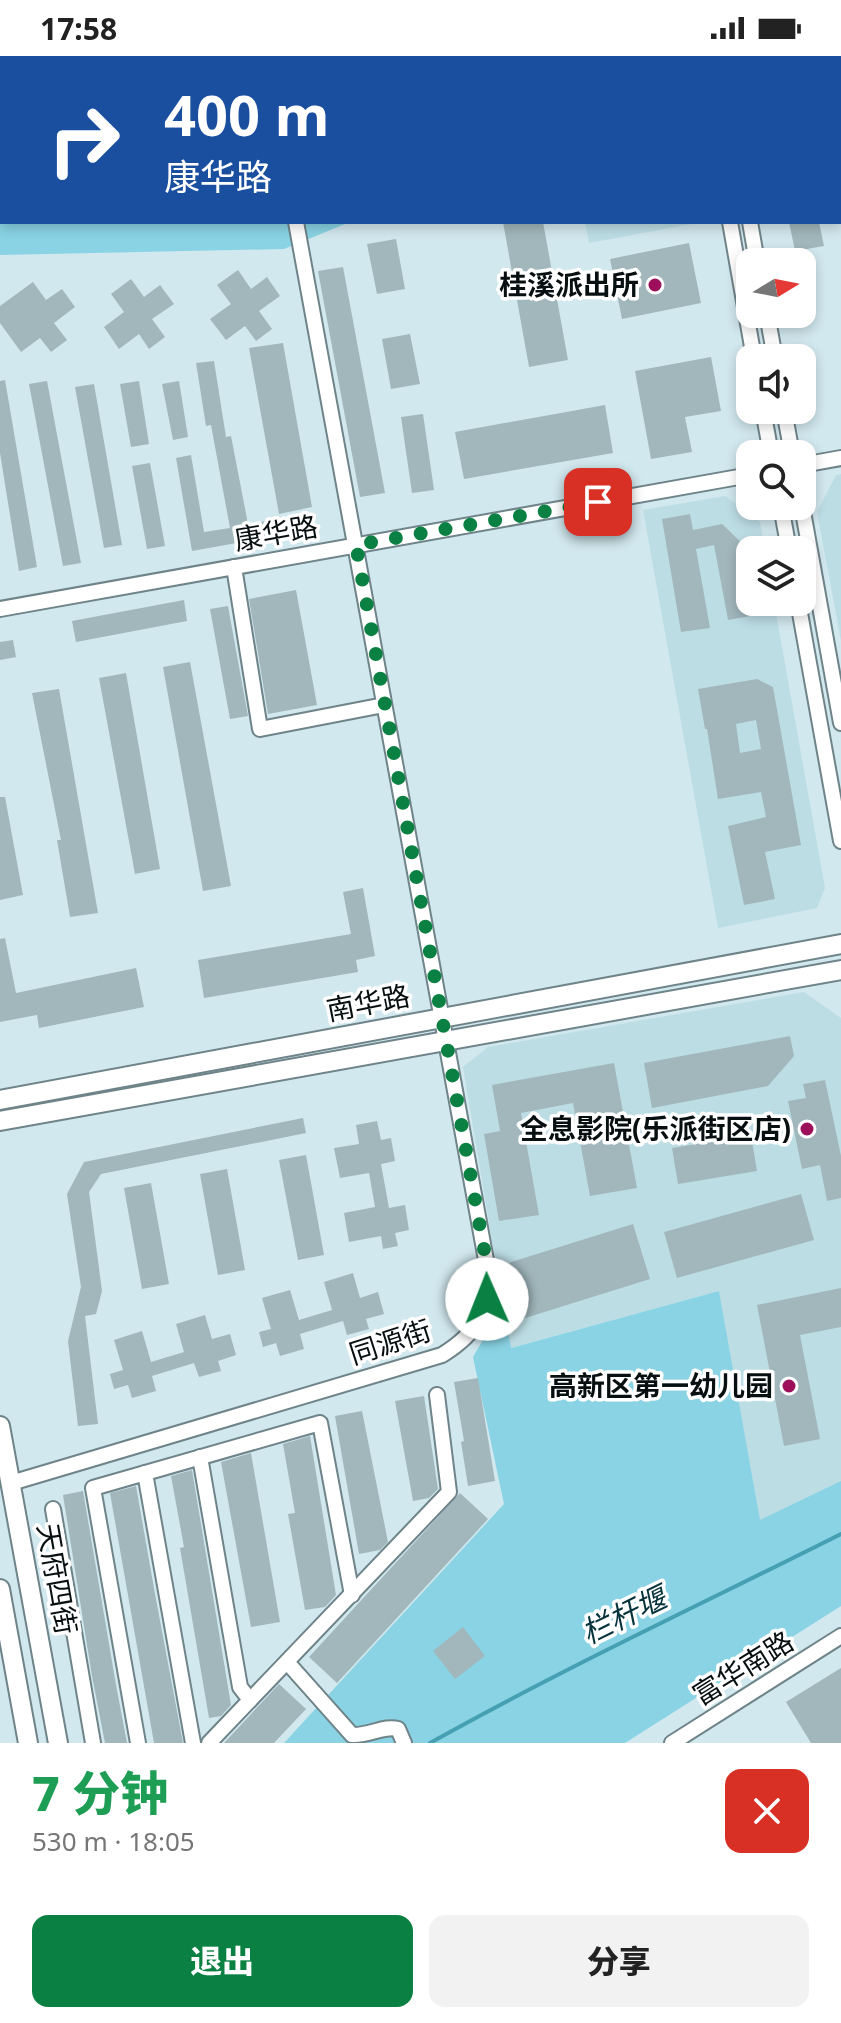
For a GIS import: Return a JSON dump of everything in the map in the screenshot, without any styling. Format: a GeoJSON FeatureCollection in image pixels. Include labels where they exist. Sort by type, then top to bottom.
{"type":"FeatureCollection","features":[{"type":"Feature","properties":{"kind":"main road","name":"南华路"},"geometry":{"type":"LineString","coordinates":[[0,1100],[841,944]]}},
{"type":"Feature","properties":{"kind":"main road","name":"南华路"},"geometry":{"type":"LineString","coordinates":[[0,1121],[841,970]]}},
{"type":"Feature","properties":{"kind":"main road","name":"天府四街"},"geometry":{"type":"LineString","coordinates":[[0,1426],[58,1743]]}},
{"type":"Feature","properties":{"kind":"main road","name":"天府四街"},"geometry":{"type":"LineString","coordinates":[[0,1589],[28,1743]]}},
{"type":"Feature","properties":{"kind":"street","name":"同源街"},"geometry":{"type":"LineString","coordinates":[[11,1483],[442,1355],[465,1341],[487,1299],[488,1271],[296,224]]}},
{"type":"Feature","properties":{"kind":"street"},"geometry":{"type":"LineString","coordinates":[[730,224],[752,344]]}},
{"type":"Feature","properties":{"kind":"street"},"geometry":{"type":"LineString","coordinates":[[750,224],[755,248]]}},
{"type":"Feature","properties":{"kind":"street"},"geometry":{"type":"LineString","coordinates":[[816,462],[841,458]]}},
{"type":"Feature","properties":{"kind":"street","name":"康华路"},"geometry":{"type":"LineString","coordinates":[[0,609],[736,477]]}},
{"type":"Feature","properties":{"kind":"street"},"geometry":{"type":"LineString","coordinates":[[805,520],[841,723]]}},
{"type":"Feature","properties":{"kind":"street"},"geometry":{"type":"LineString","coordinates":[[234,567],[260,729],[384,705]]}},
{"type":"Feature","properties":{"kind":"street"},"geometry":{"type":"LineString","coordinates":[[801,616],[841,841]]}},
{"type":"Feature","properties":{"kind":"street"},"geometry":{"type":"LineString","coordinates":[[209,1743],[449,1492],[437,1395]]}},
{"type":"Feature","properties":{"kind":"street"},"geometry":{"type":"LineString","coordinates":[[138,1743],[93,1488],[320,1423],[352,1595]]}},
{"type":"Feature","properties":{"kind":"street"},"geometry":{"type":"LineString","coordinates":[[200,1457],[240,1687],[250,1700]]}},
{"type":"Feature","properties":{"kind":"street"},"geometry":{"type":"LineString","coordinates":[[145,1473],[193,1743]]}},
{"type":"Feature","properties":{"kind":"street"},"geometry":{"type":"LineString","coordinates":[[53,1509],[93,1743]]}},
{"type":"Feature","properties":{"kind":"street","name":"富华南路"},"geometry":{"type":"LineString","coordinates":[[672,1743],[841,1636]]}},
{"type":"Feature","properties":{"kind":"street"},"geometry":{"type":"LineString","coordinates":[[287,1662],[352,1735],[366,1736],[391,1727],[398,1729],[404,1743]]}},
{"type":"Feature","properties":{"kind":"shaded area"},"geometry":{"type":"Polygon","coordinates":[[[0,224],[345,224],[284,249],[0,255],[0,224]]]}},
{"type":"Feature","properties":{"kind":"shaded area"},"geometry":{"type":"Polygon","coordinates":[[[585,224],[691,224],[589,243],[585,224]]]}},
{"type":"Feature","properties":{"kind":"shaded area"},"geometry":{"type":"Polygon","coordinates":[[[841,474],[841,641],[817,512],[836,475],[841,474]]]}},
{"type":"Feature","properties":{"kind":"shaded area"},"geometry":{"type":"Polygon","coordinates":[[[725,496],[736,504],[736,520],[760,522],[762,536],[736,536],[736,616],[776,616],[825,888],[817,908],[718,928],[643,510],[725,496]]]}},
{"type":"Feature","properties":{"kind":"shaded area"},"geometry":{"type":"Polygon","coordinates":[[[804,992],[841,1018],[841,1481],[760,1521],[719,1291],[510,1348],[463,1067],[488,1047],[804,992]]]}},
{"type":"Feature","properties":{"kind":"shaded area"},"geometry":{"type":"Polygon","coordinates":[[[719,1291],[760,1520],[841,1481],[841,1606],[625,1743],[284,1743],[504,1504],[473,1357],[503,1305],[511,1348],[719,1291]]]}},
{"type":"Feature","properties":{"kind":"building"},"geometry":{"type":"Polygon","coordinates":[[[503,224],[543,224],[568,360],[529,367],[503,224]]]}},
{"type":"Feature","properties":{"kind":"building"},"geometry":{"type":"Polygon","coordinates":[[[789,224],[819,224],[824,246],[794,248],[789,224]]]}},
{"type":"Feature","properties":{"kind":"building"},"geometry":{"type":"Polygon","coordinates":[[[396,239],[405,289],[377,294],[367,244],[396,239]]]}},
{"type":"Feature","properties":{"kind":"building"},"geometry":{"type":"Polygon","coordinates":[[[689,243],[701,303],[622,319],[610,259],[689,243]]]}},
{"type":"Feature","properties":{"kind":"building"},"geometry":{"type":"Polygon","coordinates":[[[343,267],[385,493],[360,497],[318,271],[343,267]]]}},
{"type":"Feature","properties":{"kind":"building"},"geometry":{"type":"Polygon","coordinates":[[[238,270],[251,289],[267,277],[280,296],[259,311],[272,329],[256,341],[245,326],[226,340],[210,319],[231,304],[217,285],[238,270]]]}},
{"type":"Feature","properties":{"kind":"building"},"geometry":{"type":"Polygon","coordinates":[[[131,279],[144,297],[160,285],[174,304],[152,319],[165,337],[149,349],[139,334],[119,349],[104,327],[124,312],[111,294],[131,279]]]}},
{"type":"Feature","properties":{"kind":"building"},"geometry":{"type":"Polygon","coordinates":[[[33,282],[46,300],[62,289],[75,307],[54,323],[67,340],[51,352],[40,338],[21,352],[0,323],[0,306],[33,282]]]}},
{"type":"Feature","properties":{"kind":"building"},"geometry":{"type":"Polygon","coordinates":[[[410,334],[420,384],[391,389],[382,339],[410,334]]]}},
{"type":"Feature","properties":{"kind":"building"},"geometry":{"type":"Polygon","coordinates":[[[283,343],[312,507],[279,514],[249,348],[283,343]]]}},
{"type":"Feature","properties":{"kind":"building"},"geometry":{"type":"Polygon","coordinates":[[[711,357],[721,411],[685,417],[692,452],[651,459],[635,371],[711,357]]]}},
{"type":"Feature","properties":{"kind":"building"},"geometry":{"type":"Polygon","coordinates":[[[214,361],[226,437],[231,436],[248,524],[278,519],[281,535],[192,551],[176,458],[191,455],[204,532],[230,528],[211,425],[206,426],[196,363],[214,361]]]}},
{"type":"Feature","properties":{"kind":"building"},"geometry":{"type":"Polygon","coordinates":[[[5,380],[37,567],[19,571],[0,453],[0,381],[5,380]]]}},
{"type":"Feature","properties":{"kind":"building"},"geometry":{"type":"Polygon","coordinates":[[[47,381],[81,563],[63,566],[29,384],[47,381]]]}},
{"type":"Feature","properties":{"kind":"building"},"geometry":{"type":"Polygon","coordinates":[[[139,381],[149,444],[131,447],[120,384],[139,381]]]}},
{"type":"Feature","properties":{"kind":"building"},"geometry":{"type":"Polygon","coordinates":[[[179,381],[188,437],[173,440],[162,384],[179,381]]]}},
{"type":"Feature","properties":{"kind":"building"},"geometry":{"type":"Polygon","coordinates":[[[94,384],[122,545],[104,548],[75,387],[94,384]]]}},
{"type":"Feature","properties":{"kind":"building"},"geometry":{"type":"Polygon","coordinates":[[[605,405],[613,453],[464,479],[455,432],[605,405]]]}},
{"type":"Feature","properties":{"kind":"building"},"geometry":{"type":"Polygon","coordinates":[[[423,414],[434,490],[412,493],[401,417],[423,414]]]}},
{"type":"Feature","properties":{"kind":"building"},"geometry":{"type":"Polygon","coordinates":[[[150,463],[165,546],[147,549],[132,466],[150,463]]]}},
{"type":"Feature","properties":{"kind":"building"},"geometry":{"type":"Polygon","coordinates":[[[690,514],[693,530],[722,524],[736,537],[736,616],[750,616],[728,620],[714,545],[696,549],[710,628],[681,632],[662,519],[690,514]]]}},
{"type":"Feature","properties":{"kind":"building"},"geometry":{"type":"Polygon","coordinates":[[[296,590],[317,705],[268,714],[249,599],[296,590]]]}},
{"type":"Feature","properties":{"kind":"building"},"geometry":{"type":"Polygon","coordinates":[[[184,600],[187,621],[76,642],[72,621],[184,600]]]}},
{"type":"Feature","properties":{"kind":"building"},"geometry":{"type":"Polygon","coordinates":[[[228,606],[248,716],[230,719],[210,609],[228,606]]]}},
{"type":"Feature","properties":{"kind":"building"},"geometry":{"type":"Polygon","coordinates":[[[13,640],[16,657],[0,660],[0,642],[13,640]]]}},
{"type":"Feature","properties":{"kind":"building"},"geometry":{"type":"Polygon","coordinates":[[[190,662],[231,886],[203,891],[163,667],[190,662]]]}},
{"type":"Feature","properties":{"kind":"building"},"geometry":{"type":"Polygon","coordinates":[[[126,673],[160,869],[135,874],[99,678],[126,673]]]}},
{"type":"Feature","properties":{"kind":"building"},"geometry":{"type":"Polygon","coordinates":[[[757,679],[773,687],[801,845],[765,852],[775,899],[744,905],[728,826],[766,817],[761,792],[718,799],[698,689],[757,679]],[[756,720],[736,724],[740,753],[761,749],[756,720]]]}},
{"type":"Feature","properties":{"kind":"building"},"geometry":{"type":"Polygon","coordinates":[[[59,689],[98,913],[70,917],[57,840],[61,840],[32,693],[59,689]]]}},
{"type":"Feature","properties":{"kind":"building"},"geometry":{"type":"Polygon","coordinates":[[[0,797],[5,797],[23,895],[0,900],[0,797]]]}},
{"type":"Feature","properties":{"kind":"building"},"geometry":{"type":"Polygon","coordinates":[[[363,888],[375,956],[356,960],[358,972],[204,998],[198,960],[351,934],[343,892],[363,888]]]}},
{"type":"Feature","properties":{"kind":"building"},"geometry":{"type":"Polygon","coordinates":[[[5,938],[16,993],[136,968],[144,1007],[39,1028],[37,1015],[0,1022],[0,939],[5,938]]]}},
{"type":"Feature","properties":{"kind":"building"},"geometry":{"type":"Polygon","coordinates":[[[790,1036],[794,1056],[768,1086],[652,1108],[644,1063],[790,1036]]]}},
{"type":"Feature","properties":{"kind":"building"},"geometry":{"type":"Polygon","coordinates":[[[614,1063],[637,1188],[590,1196],[573,1103],[521,1113],[539,1215],[499,1221],[484,1134],[500,1131],[492,1085],[614,1063]]]}},
{"type":"Feature","properties":{"kind":"building"},"geometry":{"type":"Polygon","coordinates":[[[825,1080],[841,1156],[841,1198],[827,1201],[820,1165],[802,1169],[788,1101],[806,1098],[803,1084],[825,1080]]]}},
{"type":"Feature","properties":{"kind":"building"},"geometry":{"type":"Polygon","coordinates":[[[303,1118],[306,1133],[101,1174],[89,1192],[102,1291],[96,1314],[85,1316],[98,1424],[78,1426],[68,1341],[81,1287],[67,1194],[84,1162],[303,1118]]]}},
{"type":"Feature","properties":{"kind":"building"},"geometry":{"type":"Polygon","coordinates":[[[377,1121],[381,1140],[391,1138],[395,1161],[381,1164],[389,1208],[405,1205],[409,1230],[395,1233],[398,1246],[383,1249],[381,1236],[349,1242],[344,1213],[375,1207],[369,1173],[340,1178],[334,1148],[359,1144],[356,1125],[377,1121]]]}},
{"type":"Feature","properties":{"kind":"building"},"geometry":{"type":"Polygon","coordinates":[[[751,1135],[757,1171],[678,1184],[672,1148],[751,1135]]]}},
{"type":"Feature","properties":{"kind":"building"},"geometry":{"type":"Polygon","coordinates":[[[306,1155],[324,1255],[298,1260],[279,1160],[306,1155]]]}},
{"type":"Feature","properties":{"kind":"building"},"geometry":{"type":"Polygon","coordinates":[[[227,1169],[245,1270],[218,1275],[200,1174],[227,1169]]]}},
{"type":"Feature","properties":{"kind":"building"},"geometry":{"type":"Polygon","coordinates":[[[151,1183],[169,1284],[142,1289],[124,1188],[151,1183]]]}},
{"type":"Feature","properties":{"kind":"building"},"geometry":{"type":"Polygon","coordinates":[[[801,1194],[814,1240],[677,1278],[664,1232],[801,1194]]]}},
{"type":"Feature","properties":{"kind":"building"},"geometry":{"type":"Polygon","coordinates":[[[633,1224],[650,1279],[522,1319],[505,1264],[633,1224]]]}},
{"type":"Feature","properties":{"kind":"building"},"geometry":{"type":"Polygon","coordinates":[[[353,1273],[360,1298],[378,1292],[384,1314],[366,1319],[369,1329],[347,1335],[343,1321],[300,1334],[304,1349],[280,1356],[276,1343],[263,1347],[259,1332],[271,1329],[262,1298],[290,1290],[299,1320],[332,1310],[324,1282],[353,1273]]]}},
{"type":"Feature","properties":{"kind":"building"},"geometry":{"type":"Polygon","coordinates":[[[841,1288],[841,1327],[800,1335],[820,1439],[784,1446],[757,1305],[841,1288]]]}},
{"type":"Feature","properties":{"kind":"building"},"geometry":{"type":"Polygon","coordinates":[[[205,1315],[212,1339],[230,1334],[236,1355],[218,1361],[221,1371],[199,1377],[194,1363],[152,1376],[156,1391],[132,1398],[128,1385],[114,1389],[110,1374],[123,1370],[114,1340],[142,1331],[151,1362],[184,1352],[176,1324],[205,1315]]]}},
{"type":"Feature","properties":{"kind":"building"},"geometry":{"type":"Polygon","coordinates":[[[478,1378],[495,1481],[468,1486],[454,1382],[478,1378]]]}},
{"type":"Feature","properties":{"kind":"building"},"geometry":{"type":"Polygon","coordinates":[[[424,1396],[438,1489],[429,1498],[413,1501],[395,1401],[424,1396]]]}},
{"type":"Feature","properties":{"kind":"building"},"geometry":{"type":"Polygon","coordinates":[[[362,1411],[388,1542],[380,1550],[359,1554],[335,1416],[362,1411]]]}},
{"type":"Feature","properties":{"kind":"building"},"geometry":{"type":"Polygon","coordinates":[[[310,1436],[336,1595],[325,1607],[305,1610],[288,1514],[295,1513],[283,1444],[310,1436]]]}},
{"type":"Feature","properties":{"kind":"building"},"geometry":{"type":"Polygon","coordinates":[[[251,1453],[280,1622],[251,1627],[221,1462],[251,1453]]]}},
{"type":"Feature","properties":{"kind":"building"},"geometry":{"type":"Polygon","coordinates":[[[192,1470],[231,1705],[221,1716],[209,1718],[171,1476],[192,1470]]]}},
{"type":"Feature","properties":{"kind":"building"},"geometry":{"type":"Polygon","coordinates":[[[136,1486],[183,1743],[154,1743],[110,1493],[136,1486]]]}},
{"type":"Feature","properties":{"kind":"building"},"geometry":{"type":"Polygon","coordinates":[[[83,1491],[127,1743],[105,1743],[92,1676],[63,1495],[83,1491]]]}},
{"type":"Feature","properties":{"kind":"building"},"geometry":{"type":"Polygon","coordinates":[[[460,1493],[488,1519],[337,1683],[309,1657],[460,1493]]]}},
{"type":"Feature","properties":{"kind":"building"},"geometry":{"type":"Polygon","coordinates":[[[463,1627],[485,1656],[455,1679],[433,1651],[463,1627]]]}},
{"type":"Feature","properties":{"kind":"building"},"geometry":{"type":"Polygon","coordinates":[[[841,1668],[841,1743],[811,1743],[786,1702],[841,1668]]]}},
{"type":"Feature","properties":{"kind":"building"},"geometry":{"type":"Polygon","coordinates":[[[279,1684],[306,1709],[274,1743],[224,1743],[279,1684]]]}},
{"type":"Feature","properties":{"kind":"waterway","name":"栏杆堰"},"geometry":{"type":"LineString","coordinates":[[430,1743],[583,1662],[841,1534]]}},
{"type":"Feature","properties":{"kind":"place","name":"桂溪派出所"},"geometry":{"type":"Point","coordinates":[655,285]}},
{"type":"Feature","properties":{"kind":"place","name":"全息影院(乐派街区店)"},"geometry":{"type":"Point","coordinates":[807,1129]}},
{"type":"Feature","properties":{"kind":"place","name":"高新区第一幼儿园"},"geometry":{"type":"Point","coordinates":[789,1386]}},
{"type":"Feature","properties":{"kind":"route"},"geometry":{"type":"LineString","coordinates":[[487,1299],[488,1271],[356,545],[598,502]]}}]}
